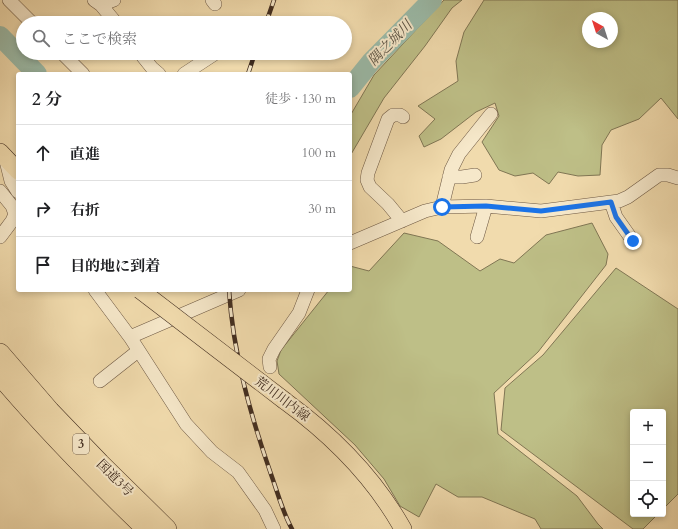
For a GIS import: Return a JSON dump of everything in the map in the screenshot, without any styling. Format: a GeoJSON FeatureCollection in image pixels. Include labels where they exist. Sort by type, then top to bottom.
{"type":"FeatureCollection","features":[{"type":"Feature","properties":{"kind":"highway","name":"国道3号"},"geometry":{"type":"LineString","coordinates":[[0,353],[50,411],[167,529]]}},
{"type":"Feature","properties":{"kind":"highway","name":"国道3号"},"geometry":{"type":"LineString","coordinates":[[0,376],[38,420],[146,529]]}},
{"type":"Feature","properties":{"kind":"main road"},"geometry":{"type":"LineString","coordinates":[[2,154],[16,181]]}},
{"type":"Feature","properties":{"kind":"main road","name":"荒川川内線"},"geometry":{"type":"LineString","coordinates":[[143,292],[307,417],[350,456],[367,475],[384,497],[404,529]]}},
{"type":"Feature","properties":{"kind":"street"},"geometry":{"type":"LineString","coordinates":[[9,0],[25,16]]}},
{"type":"Feature","properties":{"kind":"street"},"geometry":{"type":"LineString","coordinates":[[98,3],[114,0]]}},
{"type":"Feature","properties":{"kind":"street"},"geometry":{"type":"LineString","coordinates":[[98,3],[110,16]]}},
{"type":"Feature","properties":{"kind":"street"},"geometry":{"type":"LineString","coordinates":[[69,60],[81,72]]}},
{"type":"Feature","properties":{"kind":"street"},"geometry":{"type":"LineString","coordinates":[[146,60],[157,72]]}},
{"type":"Feature","properties":{"kind":"street"},"geometry":{"type":"LineString","coordinates":[[187,72],[205,60]]}},
{"type":"Feature","properties":{"kind":"street"},"geometry":{"type":"LineString","coordinates":[[442,207],[451,170],[459,154],[491,114]]}},
{"type":"Feature","properties":{"kind":"street"},"geometry":{"type":"LineString","coordinates":[[402,221],[388,204],[370,187],[367,180],[368,173],[388,119],[393,115],[400,115],[403,117]]}},
{"type":"Feature","properties":{"kind":"street"},"geometry":{"type":"LineString","coordinates":[[352,242],[425,211],[442,207],[486,206],[541,211],[619,201],[628,197],[659,175],[668,175],[678,178]]}},
{"type":"Feature","properties":{"kind":"street"},"geometry":{"type":"LineString","coordinates":[[449,177],[475,176]]}},
{"type":"Feature","properties":{"kind":"street"},"geometry":{"type":"LineString","coordinates":[[0,237],[12,222],[15,214],[12,206],[0,191],[16,181]]}},
{"type":"Feature","properties":{"kind":"street"},"geometry":{"type":"LineString","coordinates":[[611,202],[616,217],[633,241]]}},
{"type":"Feature","properties":{"kind":"street"},"geometry":{"type":"LineString","coordinates":[[477,237],[486,206]]}},
{"type":"Feature","properties":{"kind":"street"},"geometry":{"type":"LineString","coordinates":[[97,292],[130,336],[138,351],[186,424],[212,452],[238,472],[264,510],[274,529]]}},
{"type":"Feature","properties":{"kind":"street"},"geometry":{"type":"LineString","coordinates":[[130,336],[234,292]]}},
{"type":"Feature","properties":{"kind":"street"},"geometry":{"type":"LineString","coordinates":[[270,367],[269,359],[271,354],[299,314],[307,292]]}},
{"type":"Feature","properties":{"kind":"street"},"geometry":{"type":"LineString","coordinates":[[100,381],[138,351]]}},
{"type":"Feature","properties":{"kind":"green space"},"geometry":{"type":"Polygon","coordinates":[[[444,0],[462,0],[452,8],[425,46],[384,98],[352,153],[352,113],[374,75],[444,0]]]}},
{"type":"Feature","properties":{"kind":"green space"},"geometry":{"type":"Polygon","coordinates":[[[484,0],[678,0],[678,119],[661,98],[639,119],[611,130],[602,145],[600,175],[578,176],[558,172],[549,184],[533,173],[515,176],[499,170],[482,142],[499,116],[495,103],[476,112],[441,139],[424,147],[419,136],[435,119],[418,106],[458,81],[456,61],[464,32],[484,0]]]}},
{"type":"Feature","properties":{"kind":"green space"},"geometry":{"type":"Polygon","coordinates":[[[592,223],[608,254],[606,265],[538,352],[494,393],[498,434],[577,496],[603,529],[541,529],[535,519],[482,497],[458,497],[436,484],[419,517],[400,506],[384,479],[355,445],[279,374],[277,361],[281,350],[327,292],[352,292],[352,267],[369,271],[404,233],[438,241],[480,271],[500,259],[514,263],[546,235],[592,223]]]}},
{"type":"Feature","properties":{"kind":"green space"},"geometry":{"type":"Polygon","coordinates":[[[616,268],[678,309],[678,494],[666,506],[666,409],[630,409],[630,517],[655,517],[643,529],[633,529],[501,430],[505,388],[543,355],[616,268]]]}},
{"type":"Feature","properties":{"kind":"waterway","name":"隅之城川"},"geometry":{"type":"LineString","coordinates":[[352,86],[371,62],[432,0]]}},
{"type":"Feature","properties":{"kind":"waterway","name":"隅之城川"},"geometry":{"type":"LineString","coordinates":[[0,36],[16,52]]}},
{"type":"Feature","properties":{"kind":"waterway","name":"隅之城川"},"geometry":{"type":"LineString","coordinates":[[23,60],[35,72]]}},
{"type":"Feature","properties":{"kind":"railway"},"geometry":{"type":"LineString","coordinates":[[268,16],[274,0]]}},
{"type":"Feature","properties":{"kind":"railway"},"geometry":{"type":"LineString","coordinates":[[249,72],[253,60]]}},
{"type":"Feature","properties":{"kind":"railway"},"geometry":{"type":"LineString","coordinates":[[229,292],[234,338],[250,408],[281,503],[292,529]]}},
{"type":"Feature","properties":{"kind":"route"},"geometry":{"type":"LineString","coordinates":[[442,207],[486,206],[541,211],[611,202],[616,217],[633,241]]}}]}
